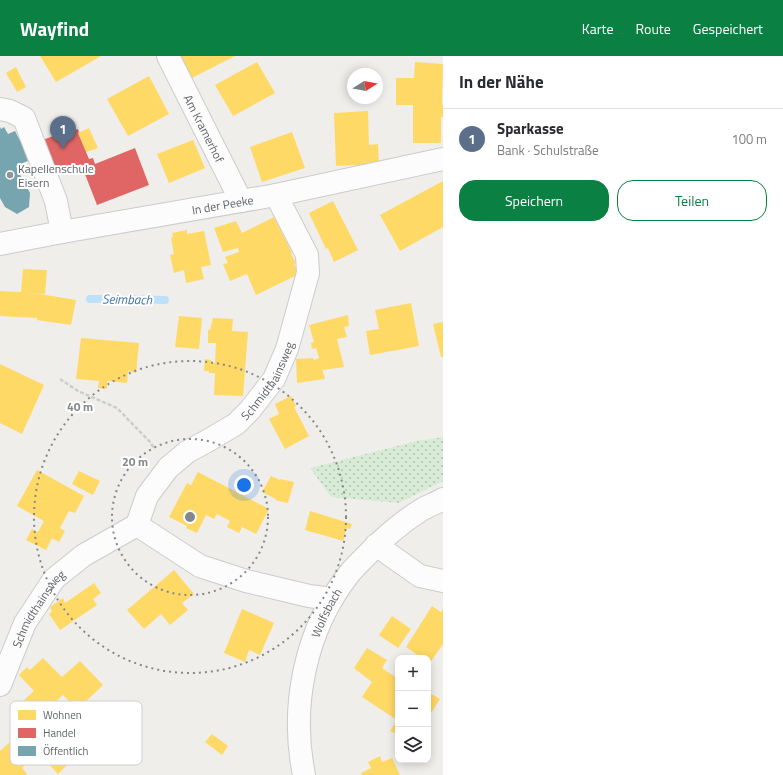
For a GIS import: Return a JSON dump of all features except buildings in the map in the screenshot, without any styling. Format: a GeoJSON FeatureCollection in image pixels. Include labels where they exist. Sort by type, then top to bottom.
{"type":"FeatureCollection","features":[{"type":"Feature","properties":{"kind":"street","name":"Am Kramerhof"},"geometry":{"type":"LineString","coordinates":[[168,56],[241,201]]}},
{"type":"Feature","properties":{"kind":"street"},"geometry":{"type":"LineString","coordinates":[[0,109],[10,111],[24,118],[56,202],[62,232]]}},
{"type":"Feature","properties":{"kind":"street","name":"In der Peeke"},"geometry":{"type":"LineString","coordinates":[[0,244],[276,195],[443,159]]}},
{"type":"Feature","properties":{"kind":"street","name":"Schmidthainsweg"},"geometry":{"type":"LineString","coordinates":[[0,685],[24,623],[54,579],[84,555],[137,525],[147,496],[168,468],[186,452],[236,424],[250,410],[274,379],[287,349],[308,273],[307,255],[276,195]]}},
{"type":"Feature","properties":{"kind":"street","name":"Wolfsbach"},"geometry":{"type":"LineString","coordinates":[[304,775],[299,731],[299,703],[308,655],[316,632],[332,600],[349,574],[376,545],[396,528],[422,510],[443,499]]}},
{"type":"Feature","properties":{"kind":"street"},"geometry":{"type":"LineString","coordinates":[[137,525],[200,566],[246,581],[332,600]]}},
{"type":"Feature","properties":{"kind":"street"},"geometry":{"type":"LineString","coordinates":[[376,545],[420,576],[443,581]]}},
{"type":"Feature","properties":{"kind":"path"},"geometry":{"type":"LineString","coordinates":[[60,379],[78,391],[117,408],[150,442],[168,468]]}},
{"type":"Feature","properties":{"kind":"green space"},"geometry":{"type":"Polygon","coordinates":[[[443,437],[443,481],[399,503],[331,497],[310,468],[417,441],[443,437]]]}},
{"type":"Feature","properties":{"kind":"waterway","name":"Seimbach"},"geometry":{"type":"LineString","coordinates":[[90,299],[165,300]]}},
{"type":"Feature","properties":{"kind":"place","name":"Sparkasse"},"geometry":{"type":"Point","coordinates":[63,149]}},
{"type":"Feature","properties":{"kind":"place","name":"Kapellenschule Eisern"},"geometry":{"type":"Point","coordinates":[10,175]}}]}
